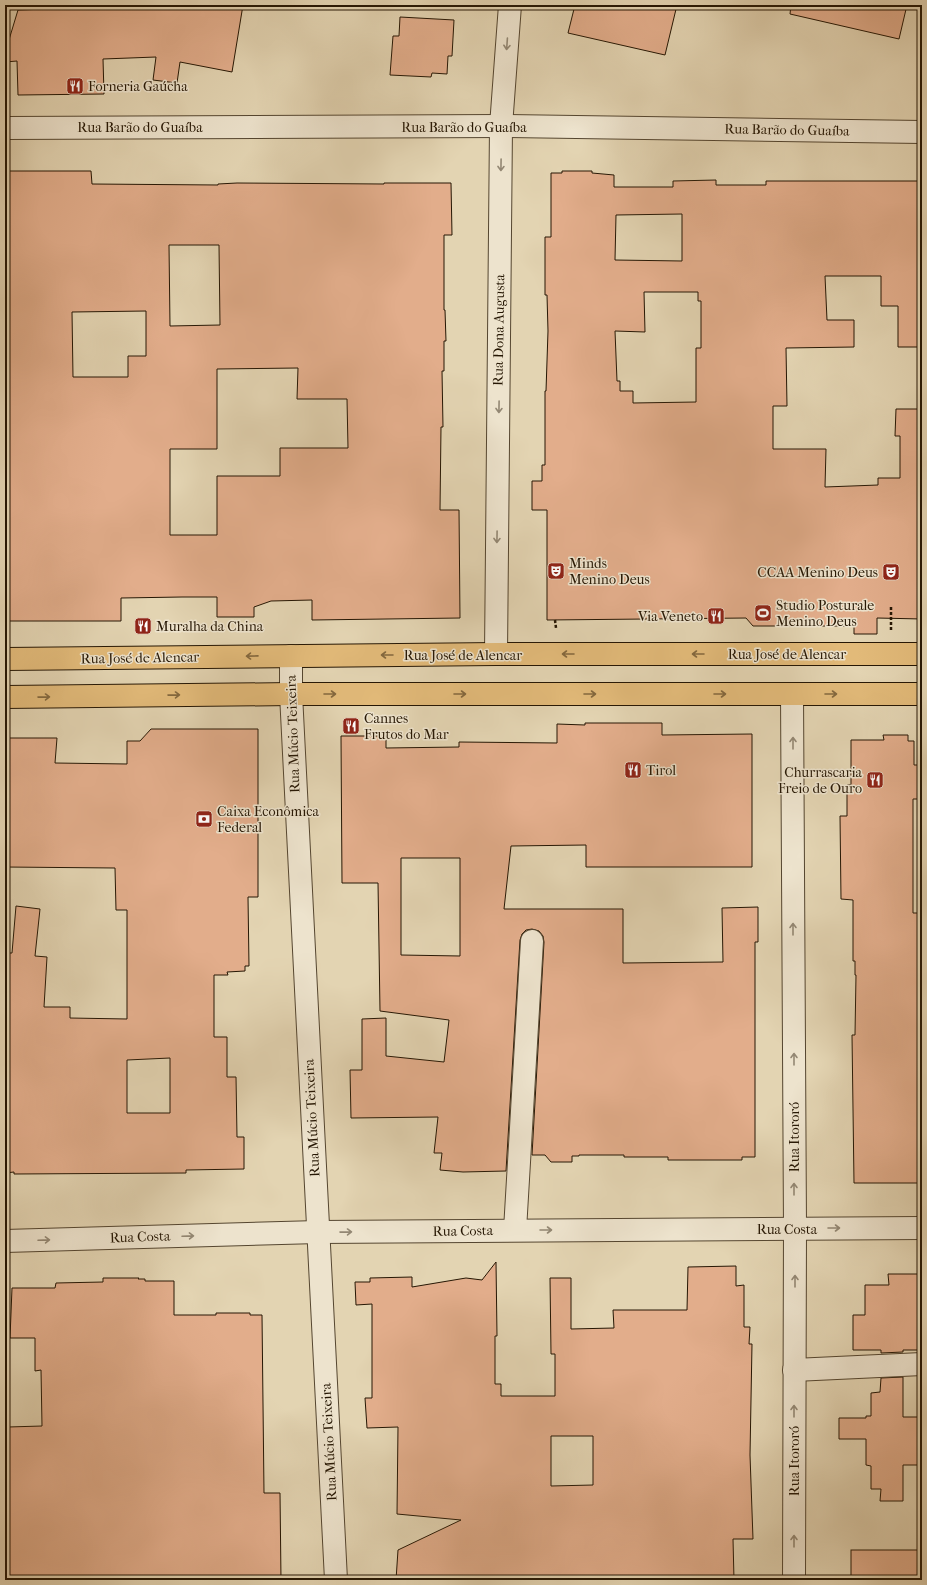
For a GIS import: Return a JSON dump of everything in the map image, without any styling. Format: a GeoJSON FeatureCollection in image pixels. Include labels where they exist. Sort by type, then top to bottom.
{"type":"FeatureCollection","features":[{"type":"Feature","properties":{"kind":"main road","name":"Rua José de Alencar"},"geometry":{"type":"LineString","coordinates":[[5,659],[496,654],[922,654]]}},
{"type":"Feature","properties":{"kind":"main road"},"geometry":{"type":"LineString","coordinates":[[5,697],[291,694],[922,694]]}},
{"type":"Feature","properties":{"kind":"street","name":"Rua Dona Augusta"},"geometry":{"type":"LineString","coordinates":[[496,654],[501,126],[510,5]]}},
{"type":"Feature","properties":{"kind":"street","name":"Rua Barão do Guaíba"},"geometry":{"type":"LineString","coordinates":[[5,128],[501,126],[922,132]]}},
{"type":"Feature","properties":{"kind":"street","name":"Rua Múcio Teixeira"},"geometry":{"type":"LineString","coordinates":[[291,656],[291,694],[336,1580]]}},
{"type":"Feature","properties":{"kind":"street","name":"Rua Itororó"},"geometry":{"type":"LineString","coordinates":[[792,694],[795,1228],[794,1580]]}},
{"type":"Feature","properties":{"kind":"street"},"geometry":{"type":"LineString","coordinates":[[515,1230],[532,941]]}},
{"type":"Feature","properties":{"kind":"street","name":"Rua Costa"},"geometry":{"type":"LineString","coordinates":[[5,1241],[318,1232],[922,1228]]}},
{"type":"Feature","properties":{"kind":"street"},"geometry":{"type":"LineString","coordinates":[[794,1370],[922,1364]]}},
{"type":"Feature","properties":{"kind":"building","name":"Forneria Gaúcha"},"geometry":{"type":"Polygon","coordinates":[[[168,5],[243,5],[232,72],[180,62],[177,83],[153,80],[156,57],[103,59],[104,94],[18,95],[17,61],[5,62],[5,53],[18,10],[168,5]]]}},
{"type":"Feature","properties":{"kind":"building"},"geometry":{"type":"Polygon","coordinates":[[[575,5],[677,5],[665,55],[568,33],[575,5]]]}},
{"type":"Feature","properties":{"kind":"building"},"geometry":{"type":"Polygon","coordinates":[[[791,5],[907,5],[899,39],[790,14],[791,5]]]}},
{"type":"Feature","properties":{"kind":"building"},"geometry":{"type":"Polygon","coordinates":[[[400,17],[454,20],[452,56],[448,56],[447,74],[432,73],[431,77],[390,75],[393,36],[399,36],[400,17]]]}},
{"type":"Feature","properties":{"kind":"building"},"geometry":{"type":"Polygon","coordinates":[[[5,171],[91,171],[92,184],[218,185],[237,183],[451,183],[452,235],[444,235],[444,310],[446,341],[444,341],[444,371],[442,371],[443,427],[441,427],[440,510],[459,510],[460,618],[312,620],[312,600],[271,601],[254,607],[254,617],[217,617],[217,597],[182,597],[121,598],[121,621],[5,621],[5,449],[7,449],[5,394],[5,171]],[[169,245],[170,326],[220,325],[219,245],[169,245]],[[146,311],[72,312],[73,377],[128,377],[128,356],[146,356],[146,311]],[[298,368],[217,369],[217,449],[170,449],[170,535],[217,535],[217,476],[280,476],[280,448],[348,448],[347,399],[297,399],[298,368]]]}},
{"type":"Feature","properties":{"kind":"building"},"geometry":{"type":"Polygon","coordinates":[[[562,171],[592,171],[592,173],[614,175],[614,187],[673,187],[673,181],[716,180],[716,185],[766,185],[766,181],[922,181],[922,347],[898,347],[898,306],[881,306],[881,276],[825,276],[827,320],[854,320],[854,347],[786,348],[787,406],[773,406],[773,449],[826,449],[825,487],[878,485],[878,478],[900,478],[900,436],[895,436],[896,409],[922,409],[922,619],[877,618],[877,634],[854,634],[854,626],[753,626],[746,618],[547,620],[547,510],[532,510],[532,481],[542,481],[542,465],[545,465],[545,391],[548,331],[547,295],[545,295],[545,237],[551,237],[551,173],[562,173],[562,171]],[[682,214],[616,215],[615,260],[682,261],[682,214]],[[644,292],[645,332],[615,331],[617,381],[620,381],[620,391],[633,391],[633,403],[696,402],[696,348],[701,348],[701,301],[698,301],[698,292],[644,292]]]}},
{"type":"Feature","properties":{"kind":"building"},"geometry":{"type":"Polygon","coordinates":[[[585,723],[662,723],[662,735],[752,734],[752,867],[586,867],[586,845],[511,846],[504,909],[623,909],[623,963],[723,962],[722,908],[758,907],[758,942],[755,942],[755,1157],[742,1157],[742,1160],[668,1160],[668,1157],[579,1155],[572,1156],[572,1162],[551,1162],[545,1155],[532,1155],[544,942],[543,936],[539,931],[532,929],[526,930],[522,934],[520,940],[506,1171],[463,1172],[440,1170],[442,1153],[434,1153],[438,1117],[351,1118],[350,1070],[362,1070],[362,1019],[386,1018],[386,1056],[444,1062],[449,1020],[380,1011],[378,883],[342,883],[341,736],[386,736],[386,748],[459,747],[459,742],[557,743],[557,724],[585,725],[585,723]],[[401,858],[401,955],[460,956],[460,858],[401,858]]]}},
{"type":"Feature","properties":{"kind":"building"},"geometry":{"type":"Polygon","coordinates":[[[151,729],[258,729],[258,897],[248,897],[249,966],[245,966],[245,971],[227,972],[228,975],[214,975],[214,1037],[227,1037],[227,1077],[236,1077],[237,1137],[244,1137],[244,1169],[186,1170],[186,1173],[5,1173],[5,962],[8,962],[8,953],[12,953],[16,906],[40,909],[35,956],[47,957],[44,1007],[70,1007],[70,1018],[127,1019],[127,910],[116,910],[115,868],[5,867],[5,738],[57,738],[55,763],[127,764],[127,741],[140,741],[151,729]],[[170,1058],[127,1060],[127,1113],[170,1113],[170,1058]]]}},
{"type":"Feature","properties":{"kind":"building"},"geometry":{"type":"Polygon","coordinates":[[[883,735],[908,735],[908,741],[914,741],[914,765],[922,765],[922,799],[913,799],[913,913],[922,913],[922,1183],[854,1183],[852,1035],[855,1035],[856,975],[855,961],[853,961],[853,900],[841,899],[840,816],[847,816],[847,785],[851,785],[851,740],[884,740],[883,735]]]}},
{"type":"Feature","properties":{"kind":"building"},"geometry":{"type":"Polygon","coordinates":[[[496,1262],[497,1336],[495,1336],[495,1384],[501,1384],[501,1396],[555,1396],[555,1354],[551,1354],[550,1278],[571,1278],[571,1329],[614,1328],[613,1310],[687,1310],[688,1267],[736,1266],[736,1286],[744,1285],[744,1327],[750,1327],[749,1344],[752,1344],[750,1455],[753,1539],[733,1539],[734,1580],[396,1580],[398,1550],[461,1520],[397,1514],[398,1427],[367,1428],[365,1398],[372,1398],[372,1304],[356,1305],[355,1282],[370,1282],[370,1278],[412,1277],[412,1287],[466,1278],[482,1280],[496,1262]],[[551,1436],[551,1486],[593,1485],[593,1436],[551,1436]]]}},
{"type":"Feature","properties":{"kind":"building"},"geometry":{"type":"Polygon","coordinates":[[[888,1274],[922,1274],[922,1350],[903,1350],[903,1352],[881,1353],[881,1350],[853,1350],[853,1315],[865,1315],[865,1285],[889,1285],[888,1274]]]}},
{"type":"Feature","properties":{"kind":"building"},"geometry":{"type":"Polygon","coordinates":[[[103,1278],[139,1278],[138,1279],[145,1279],[145,1281],[174,1281],[174,1315],[250,1313],[250,1315],[262,1315],[264,1493],[280,1493],[281,1580],[5,1580],[8,1427],[42,1426],[41,1370],[35,1371],[35,1338],[10,1338],[12,1288],[55,1288],[56,1283],[103,1282],[103,1278]]]}},
{"type":"Feature","properties":{"kind":"building"},"geometry":{"type":"Polygon","coordinates":[[[903,1377],[903,1417],[922,1417],[922,1465],[903,1465],[903,1501],[880,1501],[881,1489],[871,1489],[871,1466],[866,1465],[866,1439],[839,1439],[839,1418],[866,1418],[866,1416],[871,1416],[871,1393],[880,1392],[881,1378],[903,1377]]]}},
{"type":"Feature","properties":{"kind":"building"},"geometry":{"type":"Polygon","coordinates":[[[851,1550],[922,1550],[922,1580],[851,1580],[851,1550]]]}},
{"type":"Feature","properties":{"kind":"place","name":"Forneria Gaúcha"},"geometry":{"type":"Point","coordinates":[75,86]}},
{"type":"Feature","properties":{"kind":"place","name":"Minds Menino Deus"},"geometry":{"type":"Point","coordinates":[556,571]}},
{"type":"Feature","properties":{"kind":"place","name":"CCAA Menino Deus"},"geometry":{"type":"Point","coordinates":[891,572]}},
{"type":"Feature","properties":{"kind":"place","name":"Studio Posturale Menino Deus"},"geometry":{"type":"Point","coordinates":[763,613]}},
{"type":"Feature","properties":{"kind":"place","name":"Via Veneto"},"geometry":{"type":"Point","coordinates":[716,616]}},
{"type":"Feature","properties":{"kind":"place","name":"Muralha da China"},"geometry":{"type":"Point","coordinates":[143,626]}},
{"type":"Feature","properties":{"kind":"place","name":"Cannes Frutos do Mar"},"geometry":{"type":"Point","coordinates":[351,726]}},
{"type":"Feature","properties":{"kind":"place","name":"Tirol"},"geometry":{"type":"Point","coordinates":[633,770]}},
{"type":"Feature","properties":{"kind":"place","name":"Churrascaria Freio de Ouro"},"geometry":{"type":"Point","coordinates":[875,780]}},
{"type":"Feature","properties":{"kind":"place","name":"Caixa Econômica Federal"},"geometry":{"type":"Point","coordinates":[204,819]}}]}
